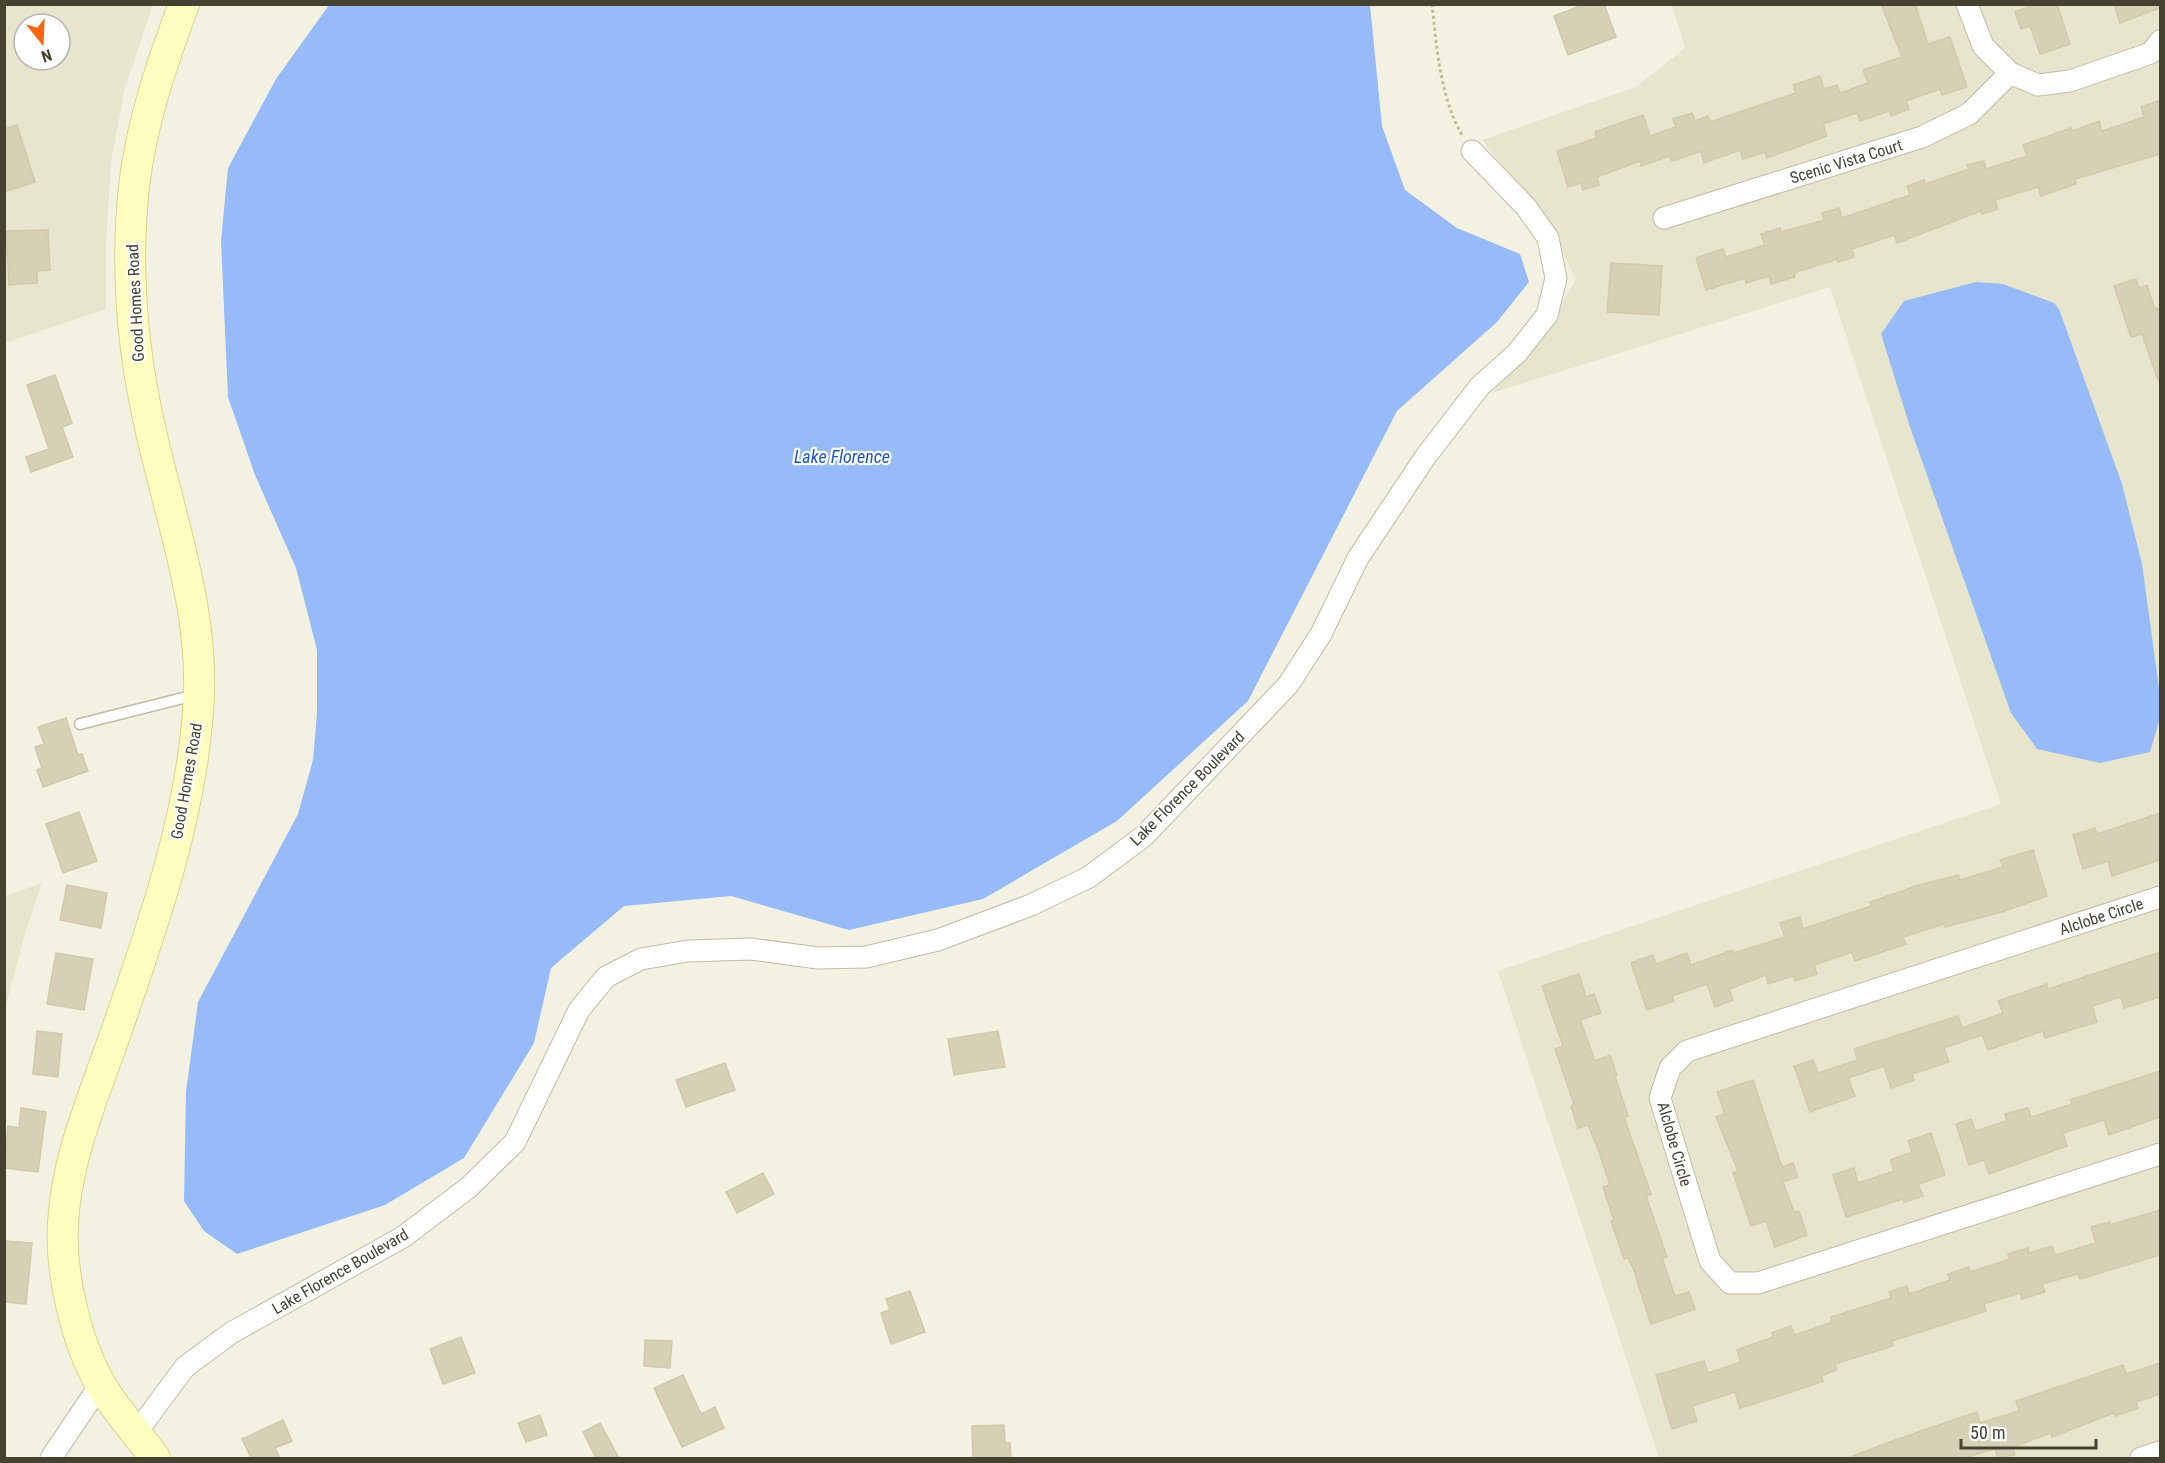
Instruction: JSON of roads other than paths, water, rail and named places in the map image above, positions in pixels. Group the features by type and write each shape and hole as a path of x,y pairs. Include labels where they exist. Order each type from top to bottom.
{"street":[{"name":"Good Homes Road","path":"155,1458 100,1385 80,1335 66,1278 63,1225 72,1158 147,944 170,860 194,753 199,694 195,616 185,563 152,436 139,374 133,324 130,250 134,187 143,135 159,74 184,4"},
{"path":"1967,4 1983,46 2010,73 2038,85 2070,81 2151,53 2160,41"},
{"name":"Scenic Vista Court","path":"1664,218 1922,137 1969,114 2010,73"},
{"name":"Lake Florence Boulevard","path":"136,1432 185,1367 231,1333 404,1237 468,1188 515,1142 579,1010 606,977 641,959 688,951 752,949 818,958 866,957 938,940 1032,905 1089,877 1144,836 1288,685 1321,634 1358,558 1426,456 1480,386 1516,353 1547,315 1556,278 1548,238 1526,207 1472,151"},
{"name":"Alclobe Circle","path":"2160,897 1687,1051 1670,1068 1660,1098 1710,1261 1730,1283 1758,1283 2160,1154"},
{"path":"51,1458 100,1385"},
{"path":"2141,1458 2160,1452"}],"lane":[{"path":"80,724 199,694"}],"water":[{"name":"Lake Florence","path":"329,5 1370,5 1382,126 1405,190 1457,228 1520,254 1529,282 1497,322 1397,411 1248,701 1117,821 983,899 849,930 731,896 624,906 551,968 534,1043 464,1158 385,1205 237,1254 204,1231 184,1201 186,1092 198,1002 298,814 313,760 317,713 317,650 296,568 255,475 228,397 221,241 228,168 276,79"},
{"path":"1976,282 2003,284 2054,303 2059,309 2122,484 2142,564 2160,695 2160,718 2150,752 2100,763 2037,749 2011,713 1910,427 1881,334 1904,301"}]}
